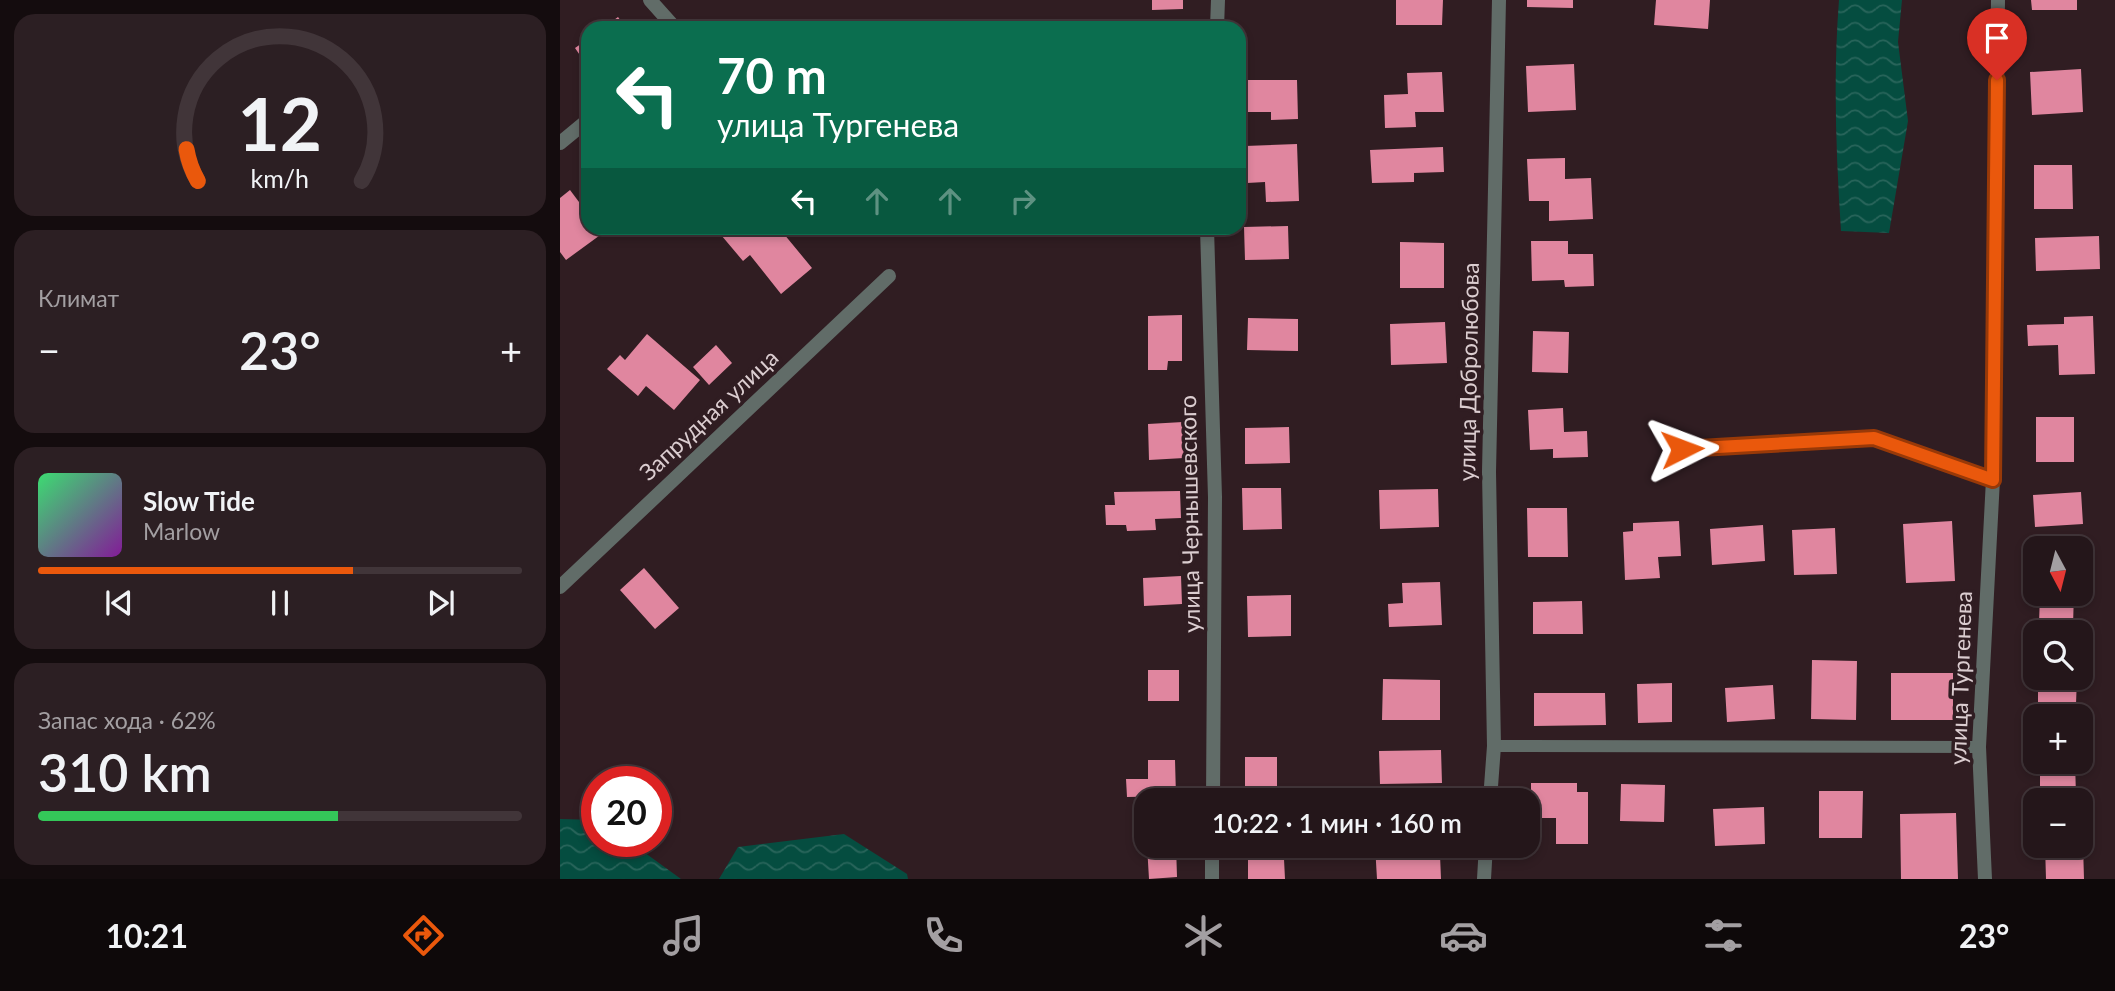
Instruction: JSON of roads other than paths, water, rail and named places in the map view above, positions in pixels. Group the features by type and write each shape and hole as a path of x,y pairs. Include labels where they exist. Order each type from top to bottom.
{"street":[{"path":"650,0 669,21"},
{"path":"1217,21 1218,0"},
{"name":"улица Добролюбова","path":"1491,788 1494,746 1489,472 1499,0"},
{"name":"улица Тургенева","path":"1984,879 1979,747 1993,480 1998,0"},
{"path":"560,143 581,126"},
{"name":"улица Чернышевского","path":"1208,235 1215,497 1213,788"},
{"name":"Запрудная улица","path":"560,587 889,276"},
{"path":"1212,858 1212,879"},
{"path":"1484,879 1485,858"}],"lane":[{"path":"1682,449 1874,438 1993,480"},
{"path":"1494,746 1979,747"}],"water":[{"path":"1839,0 1902,0 1898,42 1908,121 1889,233 1841,231 1836,116"},
{"path":"560,819 581,820 581,857 651,857 681,879 560,879"},
{"path":"844,834 907,874 908,879 719,879 738,847"}]}
